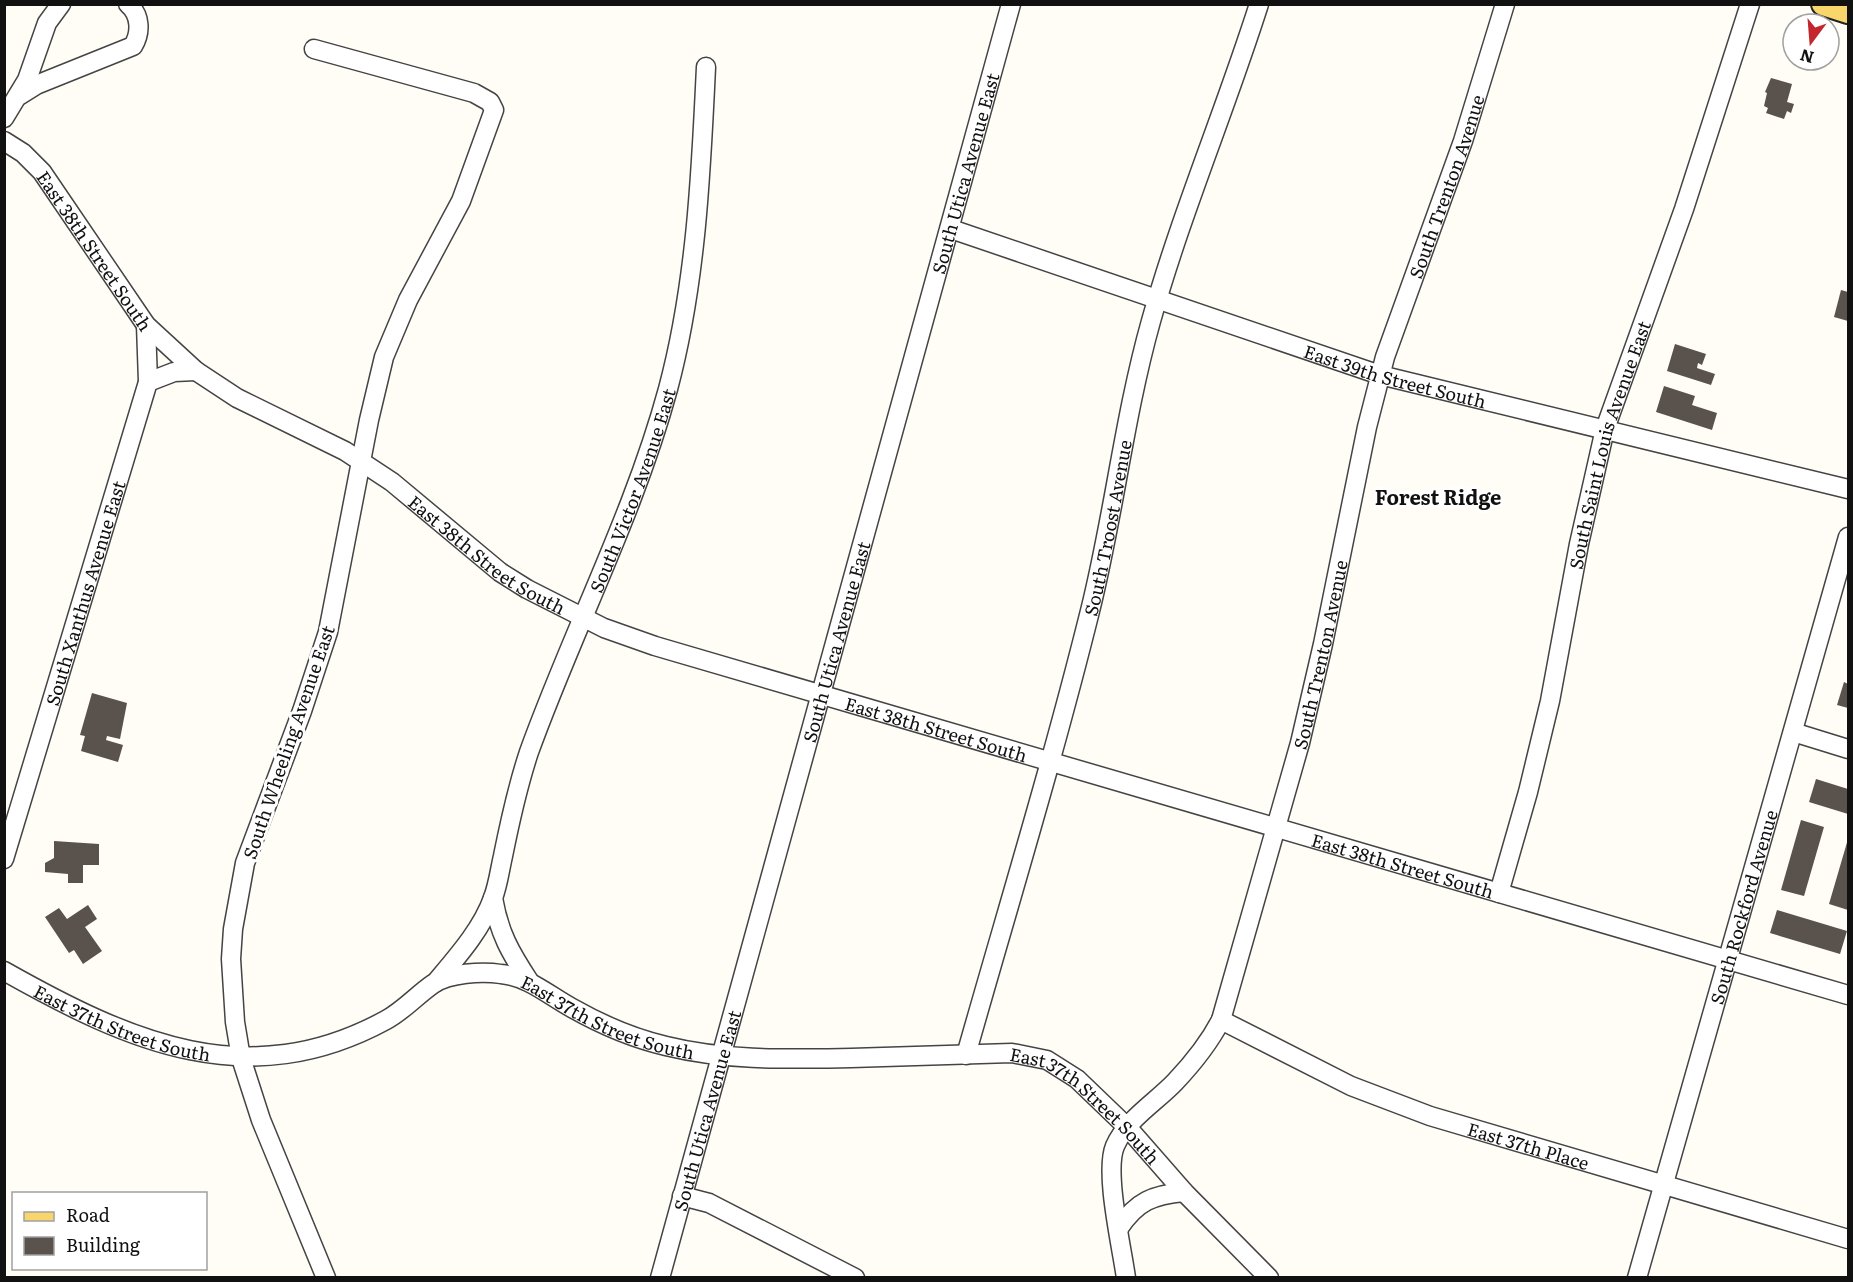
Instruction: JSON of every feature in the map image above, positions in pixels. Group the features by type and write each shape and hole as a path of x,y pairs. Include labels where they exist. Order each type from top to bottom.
{"main road":[{"path":"1823,4 1848,12"}],"street":[{"path":"4,118 20,95 47,23 61,4"},
{"path":"20,95 36,85 133,46 139,37 138,20 134,9 128,4"},
{"name":"South Utica Avenue East","path":"660,1278 820,694 951,229 1011,4"},
{"name":"South Troost Avenue","path":"966,1055 1050,763 1090,609 1124,436 1157,300 1259,4"},
{"name":"South Trenton Avenue","path":"1126,1278 1112,1174 1115,1146 1128,1128 1174,1083 1208,1045 1221,1020 1275,830 1323,644 1344,535 1380,375 1463,141 1505,4"},
{"name":"South Saint Louis Avenue East","path":"1499,893 1528,792 1550,701 1579,544 1605,429 1687,198 1750,4"},
{"name":"South Wheeling Avenue East","path":"314,49 474,93 490,102 494,110 461,201 394,329 376,387 328,632 302,711 245,863 238,895 231,959 237,1039 241,1058 261,1120 308,1227 326,1278"},
{"name":"South Victor Avenue East","path":"436,982 460,953 493,898 528,755 645,463 668,389 683,325 694,252 701,175 706,67"},
{"name":"East 38th Street South","path":"6,142 42,172 146,325 196,371 237,398 361,461 392,482 500,572 582,618 655,646 1275,830 1848,995"},
{"name":"East 39th Street South","path":"951,229 1380,375 1848,489"},
{"name":"South Xanthus Avenue East","path":"4,859 148,382 146,325"},
{"path":"148,382 174,372 196,371"},
{"name":"South Rockford Avenue","path":"1637,1278 1848,537"},
{"path":"1793,732 1848,748"},
{"name":"South Victor Avenue East","path":"493,898 498,926 507,948 529,981"},
{"name":"East 37th Street South","path":"4,971 124,1032 186,1050 241,1058 314,1050 343,1041 389,1019 436,982 459,976 500,973 529,981 571,1008 622,1034 722,1056 769,1060 1012,1053 1047,1060 1077,1079 1128,1128 1184,1192 1269,1278"},
{"name":"East 37th Place","path":"1221,1020 1387,1101 1472,1130 1848,1239"},
{"path":"1119,1228 1129,1212 1146,1200 1163,1194 1184,1192"},
{"path":"682,1196 709,1203 855,1278"}],"building":[{"path":"1771,78 1792,84 1787,102 1794,104 1791,113 1787,111 1784,119 1766,113 1768,108 1764,106 1767,93 1765,92"},
{"path":"1841,290 1848,292 1848,321 1834,317"},
{"path":"1675,344 1706,354 1702,365 1698,363 1697,368 1715,374 1711,385 1667,371"},
{"path":"1664,386 1695,396 1692,405 1717,413 1712,430 1656,412"},
{"path":"1844,682 1848,684 1848,708 1837,705"},
{"path":"92,693 127,703 120,739 107,736 106,740 123,745 118,762 81,751 85,736 80,735"},
{"path":"1816,779 1848,789 1848,814 1809,802"},
{"path":"1801,820 1824,827 1804,896 1781,890"},
{"path":"1848,839 1848,910 1829,904"},
{"path":"54,841 99,844 99,865 83,865 83,883 68,883 68,874 45,872 45,863 54,858"},
{"path":"88,905 97,919 85,927 102,951 83,964 74,950 69,953 45,917 59,908 67,919"},
{"path":"1777,910 1847,931 1840,954 1770,933"}],"district":[{"name":"Forest Ridge","path":"1438,496"}]}
